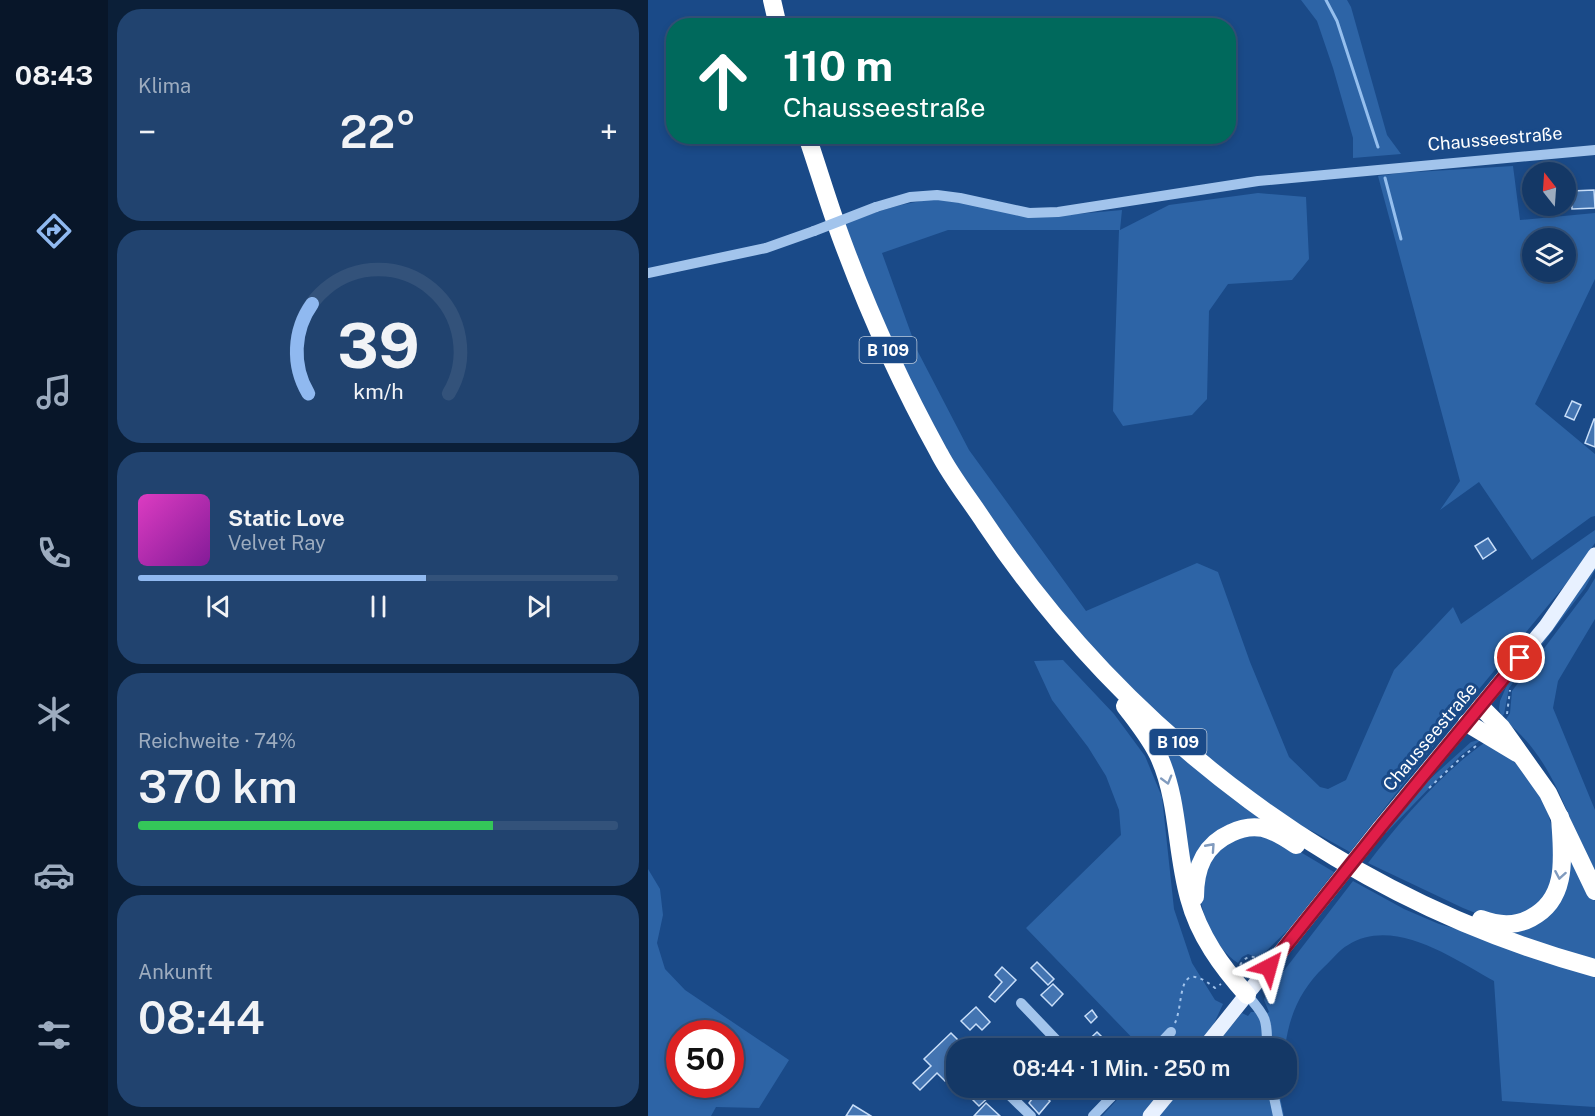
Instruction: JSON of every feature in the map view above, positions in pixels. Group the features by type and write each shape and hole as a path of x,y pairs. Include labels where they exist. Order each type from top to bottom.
{"highway":[{"path":"772,0 776,18"},
{"name":"B 109","path":"810,144 845,248 872,317 940,456 1015,566 1078,645 1122,691 1204,765 1263,810 1342,862 1415,900 1484,930 1566,960 1595,968"},
{"path":"1078,645 1143,730 1160,757 1174,809 1189,899 1209,947 1231,977 1248,995"},
{"path":"1481,707 1501,727 1548,793 1595,891"},
{"path":"1467,723 1521,756"},
{"path":"1415,900 1445,904 1498,924 1512,925 1540,913 1553,898 1561,876 1560,817"},
{"path":"1198,922 1195,880 1201,860 1220,838 1239,829 1255,827 1266,829 1310,853 1342,862"}],"main road":[{"name":"Chausseestraße","path":"1212,1038 1380,828 1546,626 1595,555"},
{"path":"1150,1116 1165,1098"}],"street":[{"name":"Chausseestraße","path":"648,273 766,248 876,207 910,197 937,195 1029,213 1058,212 1258,181 1595,150"},
{"path":"1248,995 1265,1016 1267,1038"},
{"path":"1021,1003 1054,1038"},
{"path":"1165,1038 1171,1032"},
{"path":"1012,1098 1031,1116"},
{"path":"1093,1116 1110,1098"},
{"path":"1274,1098 1278,1116"}],"path":[{"path":"1171,1032 1179,1016 1181,987 1191,977 1199,977 1215,988 1231,977 1242,961 1250,956 1254,956 1269,967"}],"shaded area":[{"path":"1301,0 1347,0 1351,7 1387,135 1401,154 1353,158 1353,138 1333,68 1317,21"},
{"path":"1513,166 1520,220 1595,213 1595,279 1535,404 1595,454 1595,516 1532,560 1479,482 1440,510 1460,481 1378,176"},
{"path":"1258,193 1306,197 1309,259 1292,280 1228,284 1209,311 1207,399 1192,415 1123,426 1113,411 1119,230 948,230 882,253 917,350 969,450 1086,611 1197,563 1218,572 1250,662 1289,757 1320,787 1328,789 1346,780 1394,670 1453,607 1461,624 1595,530 1595,543 1565,585 1460,712 1350,852 1292,823 1191,747 1072,629 955,467 904,370 843,224 900,205 936,199 1054,216 1122,210 1120,230 1169,205"},
{"path":"1595,563 1595,570 1585,588 1509,688 1502,717 1499,709 1500,701 1508,683 1578,593"},
{"path":"1595,578 1595,619 1558,681 1553,708 1595,810 1595,883 1570,817 1549,774 1537,754 1505,721 1510,713 1512,691"},
{"path":"1063,660 1114,714 1145,756 1162,797 1174,909 1192,963 1215,1000 1223,1004 1212,1028 1204,1038 1132,1038 1026,928 1121,835 1119,810 1106,776 1088,747 1052,700 1034,661"},
{"path":"1165,739 1261,816 1258,823 1194,866 1187,864 1158,746"},
{"path":"1482,739 1460,756 1386,833 1384,831 1420,788 1471,742"},
{"path":"1487,741 1516,763 1532,783 1545,804 1556,840 1553,887 1525,917 1488,918 1368,863 1394,830 1438,782"},
{"path":"1254,831 1297,850 1334,872 1290,928 1259,958 1248,954 1238,963 1221,948 1209,927 1202,905 1199,878 1211,851"},
{"path":"1572,857 1595,901 1595,963 1513,933 1524,926"},
{"path":"648,869 660,889 663,915 657,943 665,969 685,990 730,1020 666,1020 666,1098 744,1098 744,1030 789,1060 759,1108 716,1107 711,1116 648,1116"},
{"path":"1353,881 1404,909 1439,924 1482,936 1595,975 1595,1107 1502,1101 1494,981 1423,944 1385,935 1366,937 1348,945 1316,976 1302,994 1289,1025 1287,1038 1221,1038 1242,1013 1248,1016 1251,1012 1255,1012 1261,1017 1269,1012 1264,1000 1266,994"},
{"path":"1119,1098 1156,1098 1142,1116 1102,1116"},
{"path":"1173,1098 1280,1098 1284,1116 1158,1116"}],"building":[{"path":"1594,190 1595,208 1576,209 1576,191"},
{"path":"1572,401 1581,405 1574,420 1565,416"},
{"path":"1595,419 1595,447 1585,443"},
{"path":"1488,538 1496,550 1483,559 1475,546"},
{"path":"1037,962 1054,979 1048,985 1031,968"},
{"path":"1002,967 1016,980 995,1002 989,997 1002,982 995,975"},
{"path":"1053,984 1063,994 1052,1006 1041,995"},
{"path":"976,1007 990,1022 982,1030 976,1024 970,1030 961,1021"},
{"path":"1092,1010 1097,1017 1091,1023 1085,1016"},
{"path":"1097,1032 1103,1038 1091,1038"},
{"path":"951,1033 956,1038 946,1038 946,1080 937,1073 920,1090 913,1083 931,1066 924,1059"},
{"path":"971,1098 988,1098 979,1106"},
{"path":"1047,1098 1050,1101 1039,1114 1029,1103 1032,1099"},
{"path":"986,1103 1000,1116 974,1116"},
{"path":"853,1105 871,1116 846,1116"}],"waterway":[{"path":"1326,0 1337,21 1378,147"},
{"path":"1385,178 1401,239"}],"route":[{"path":"1269,967 1520,658"}]}
